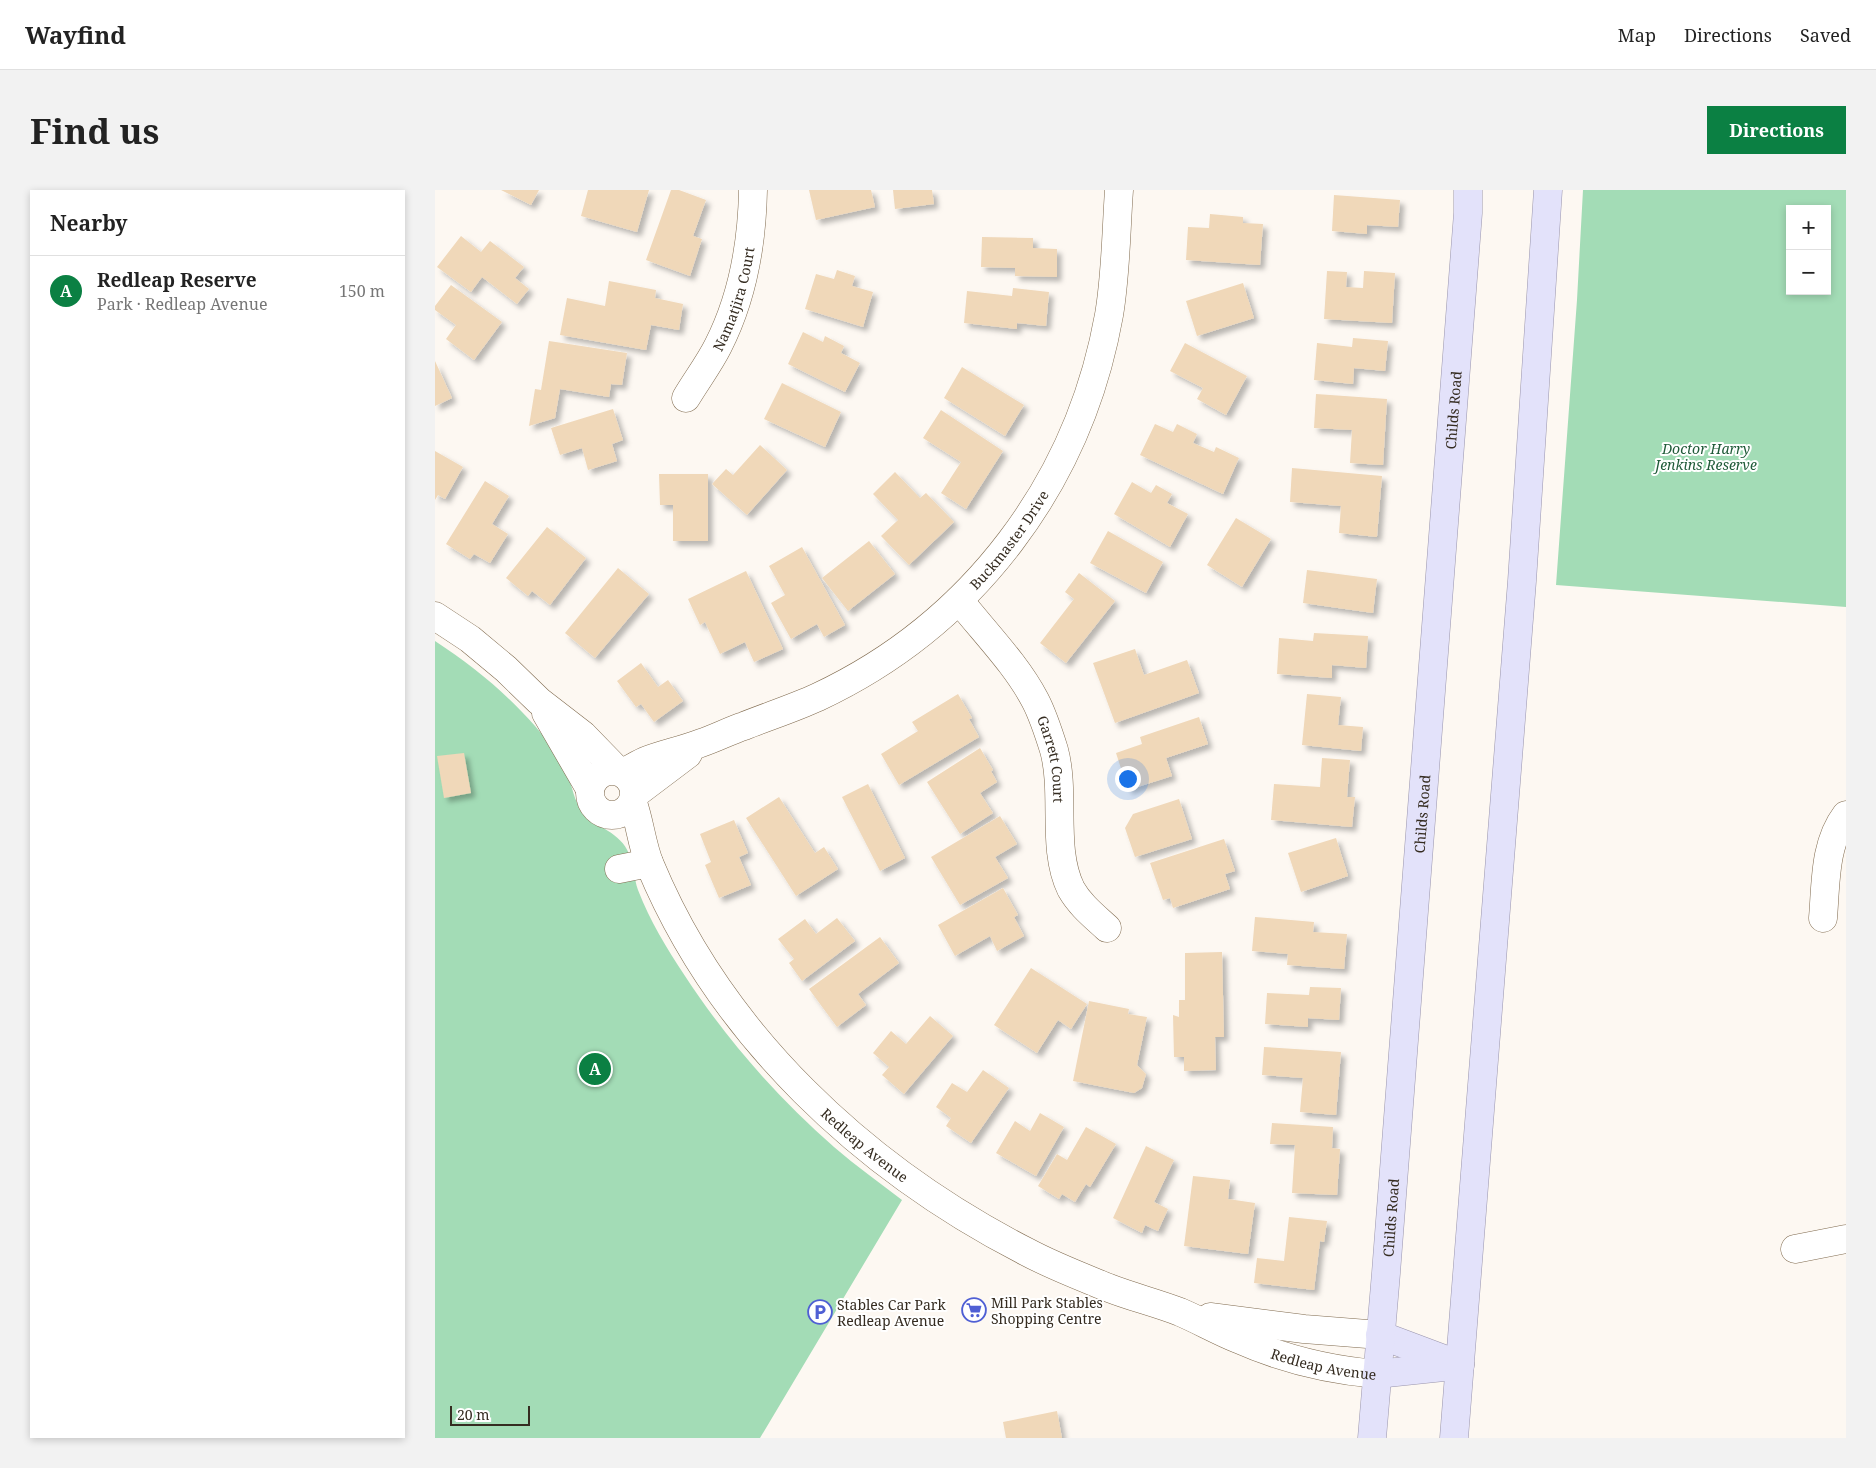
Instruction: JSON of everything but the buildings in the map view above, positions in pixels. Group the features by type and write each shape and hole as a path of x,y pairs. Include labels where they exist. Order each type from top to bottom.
{"main road":[{"name":"Childs Road","path":"1372,1438 1467,223 1468,190"},
{"path":"1453,1438 1522,581 1548,190"},
{"name":"Redleap Avenue","path":"1380,1336 1460,1366"},
{"name":"Redleap Avenue","path":"1377,1374 1460,1366"}],"street":[{"name":"Namatjira Court","path":"686,398 718,347 741,288 748,256 753,190"},
{"name":"Buckmaster Drive","path":"627,785 644,761 703,743 795,707 855,678 905,646 959,600 995,562 1038,504 1059,466 1093,382 1109,315 1119,190"},
{"name":"Garrett Court","path":"959,600 1021,677 1036,701 1054,751 1059,776 1061,845 1065,871 1071,889 1084,907 1107,928"},
{"name":"Redleap Avenue","path":"435,616 470,639 506,669 539,701 583,735 627,785 649,863 675,917 731,1007 768,1053 793,1080 851,1135 898,1173 949,1207 1029,1253 1110,1288 1179,1312 1240,1340 1281,1356 1318,1367 1377,1374"},
{"name":"Redleap Avenue","path":"539,701 590,789"},
{"path":"604,772 627,785 623,814 609,816 602,814 592,804 590,789 597,776 604,772"},
{"path":"1823,918 1828,857 1839,823 1846,815"},
{"name":"Redleap Avenue","path":"609,816 649,863"},
{"path":"619,869 649,863"},
{"path":"1795,1249 1846,1239"},
{"name":"Redleap Avenue","path":"1179,1312 1238,1321 1380,1336"}],"green space":[{"name":"Doctor Harry Jenkins Reserve","path":"1583,190 1846,190 1846,607 1556,585 1577,300"},
{"path":"435,641 500,691 524,714 550,744 565,769 577,803 582,811 620,840 625,847 631,858 638,890 648,913 678,966 718,1023 754,1067 834,1147 902,1200 760,1438 435,1438"}],"place":[{"name":"Redleap Reserve","path":"595,1069"},
{"name":"Mill Park Stables Shopping Centre","path":"974,1310"},
{"name":"Stables Car Park Redleap Avenue","path":"820,1312"}]}
